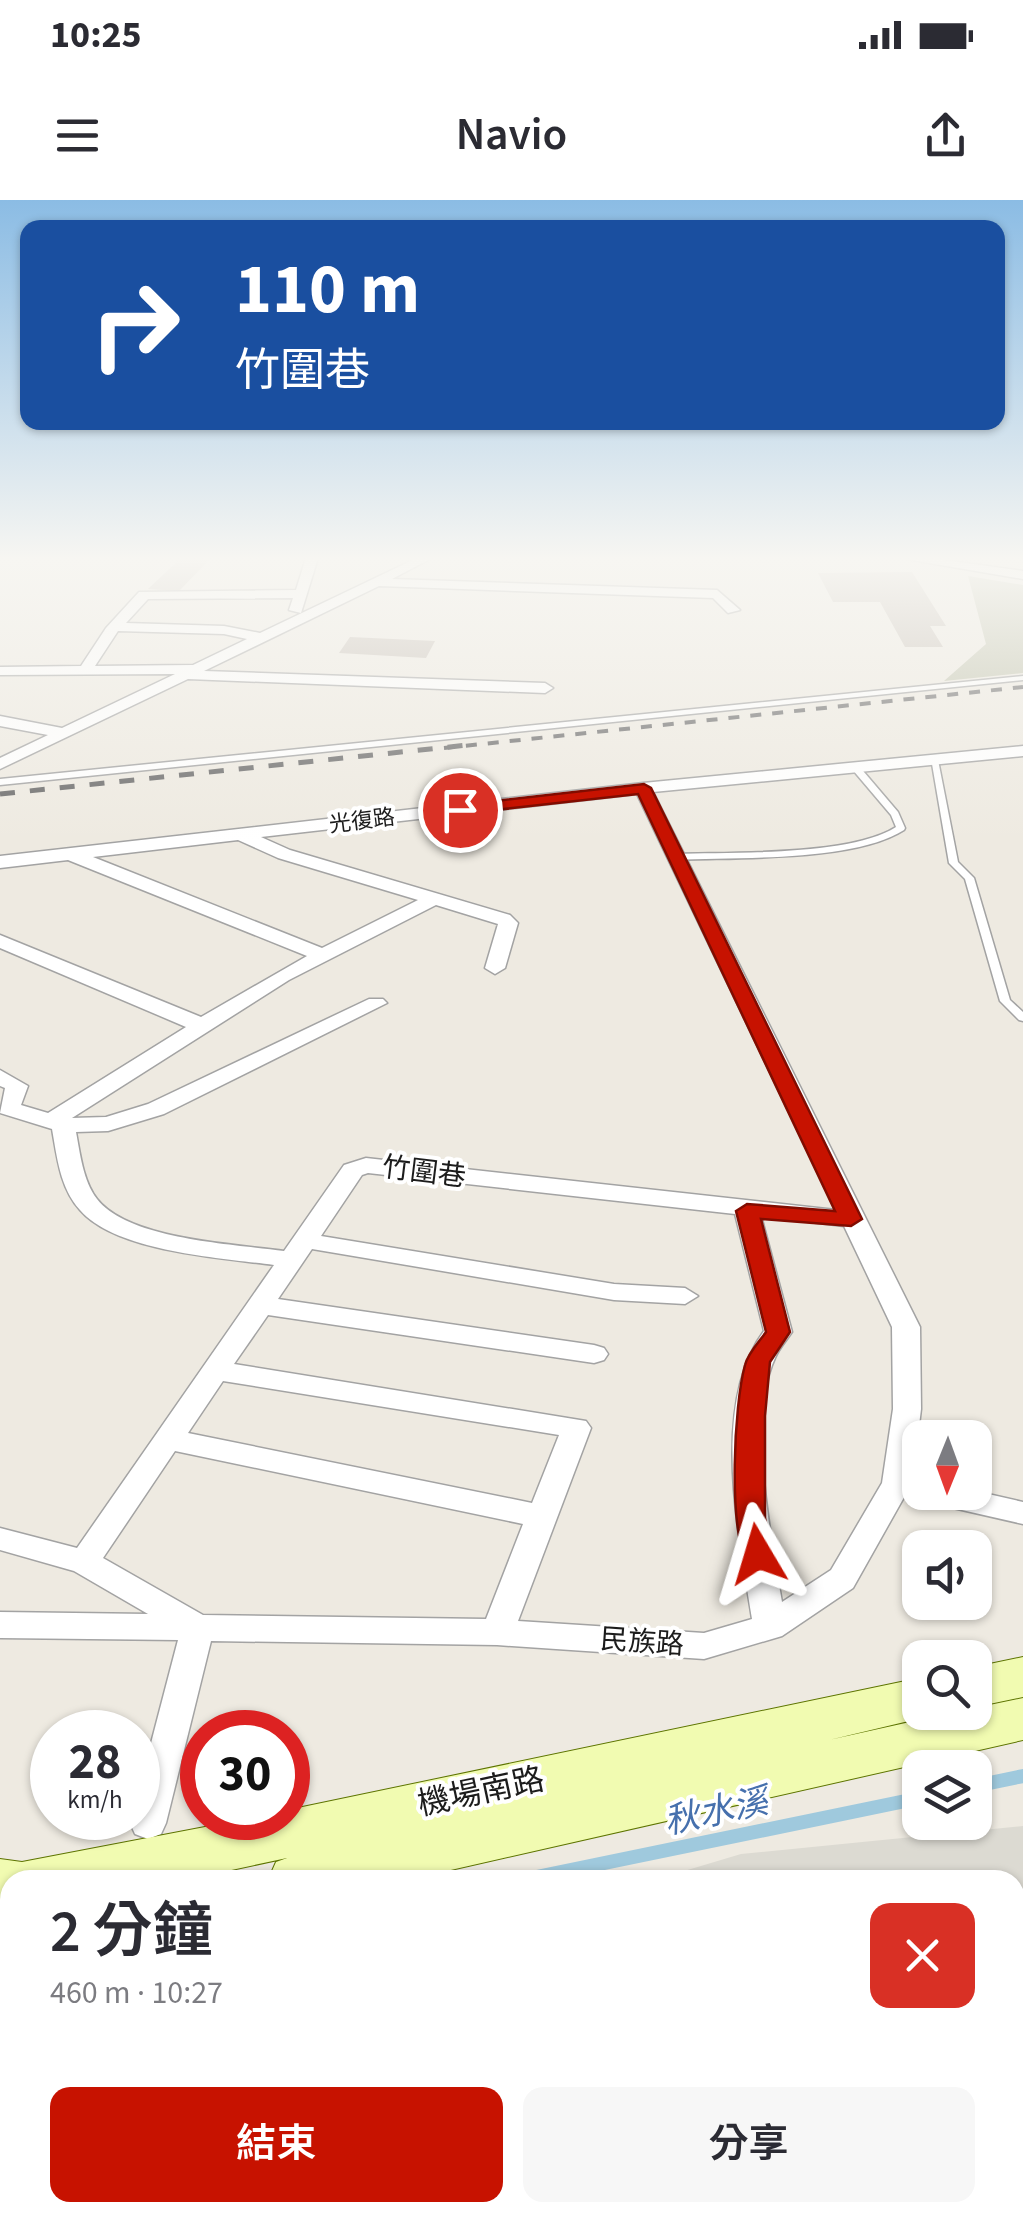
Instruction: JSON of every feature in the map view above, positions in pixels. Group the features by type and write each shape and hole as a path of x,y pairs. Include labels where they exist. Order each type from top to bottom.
{"street":[{"path":"85,670 99,652"},
{"path":"0,764 233,652"},
{"path":"0,671 542,680 215,661"},
{"path":"0,721 64,734"},
{"name":"光復路","path":"0,862 644,788 1023,751"},
{"name":"民族路","path":"644,788 906,1327 907,1420"},
{"path":"240,835 284,854 508,923 496,968"},
{"path":"70,854 323,956"},
{"path":"57,1123 203,1026 323,956 434,899"},
{"path":"0,941 203,1026"},
{"path":"0,1077 17,1086 4,1110 57,1123 108,1124 156,1109 376,1003"},
{"path":"57,1123 77,1183 91,1208 130,1229 614,1292 685,1296"},
{"name":"竹圍巷","path":"84,1562 352,1170 366,1165 747,1211 851,1219"},
{"path":"747,1211 778,1332 758,1362 752,1416 751,1518 770,1628"},
{"path":"260,1304 594,1354"},
{"path":"218,1371 576,1428 497,1632"},
{"path":"170,1440 544,1517"},
{"name":"民族路","path":"0,1539 84,1562 198,1628 497,1632 704,1646 770,1628 842,1579 902,1497"},
{"path":"992,1507 1023,1514"},
{"path":"0,1625 198,1628 160,1776"},
{"path":"992,1683 1023,1677"},
{"name":"機場南路","path":"100,1870 194,1854 902,1703"},
{"name":"機場南路","path":"341,1870 1023,1719"}],"lane":[{"path":"0,782 1023,678"},
{"path":"934,760 954,863 969,878 1005,1001 1023,1018"},
{"path":"676,857 854,848 896,835 900,828 895,814 856,768"}],"shaded area":[{"path":"977,652 1023,652 1023,673 944,681"},
{"path":"1023,1826 1023,1870 687,1870 741,1854 902,1838 992,1840 992,1829"}],"building":[{"path":"339,652 429,652 426,658"}],"waterway":[{"name":"秋水溪","path":"992,1782 1023,1776"},
{"name":"秋水溪","path":"571,1870 902,1802"}],"railway":[{"path":"444,748 1023,687"},
{"path":"0,794 468,745"}],"route":[{"path":"460,810 644,788 851,1219 747,1211 778,1332 758,1362 752,1416 751,1518 758,1554"}]}
